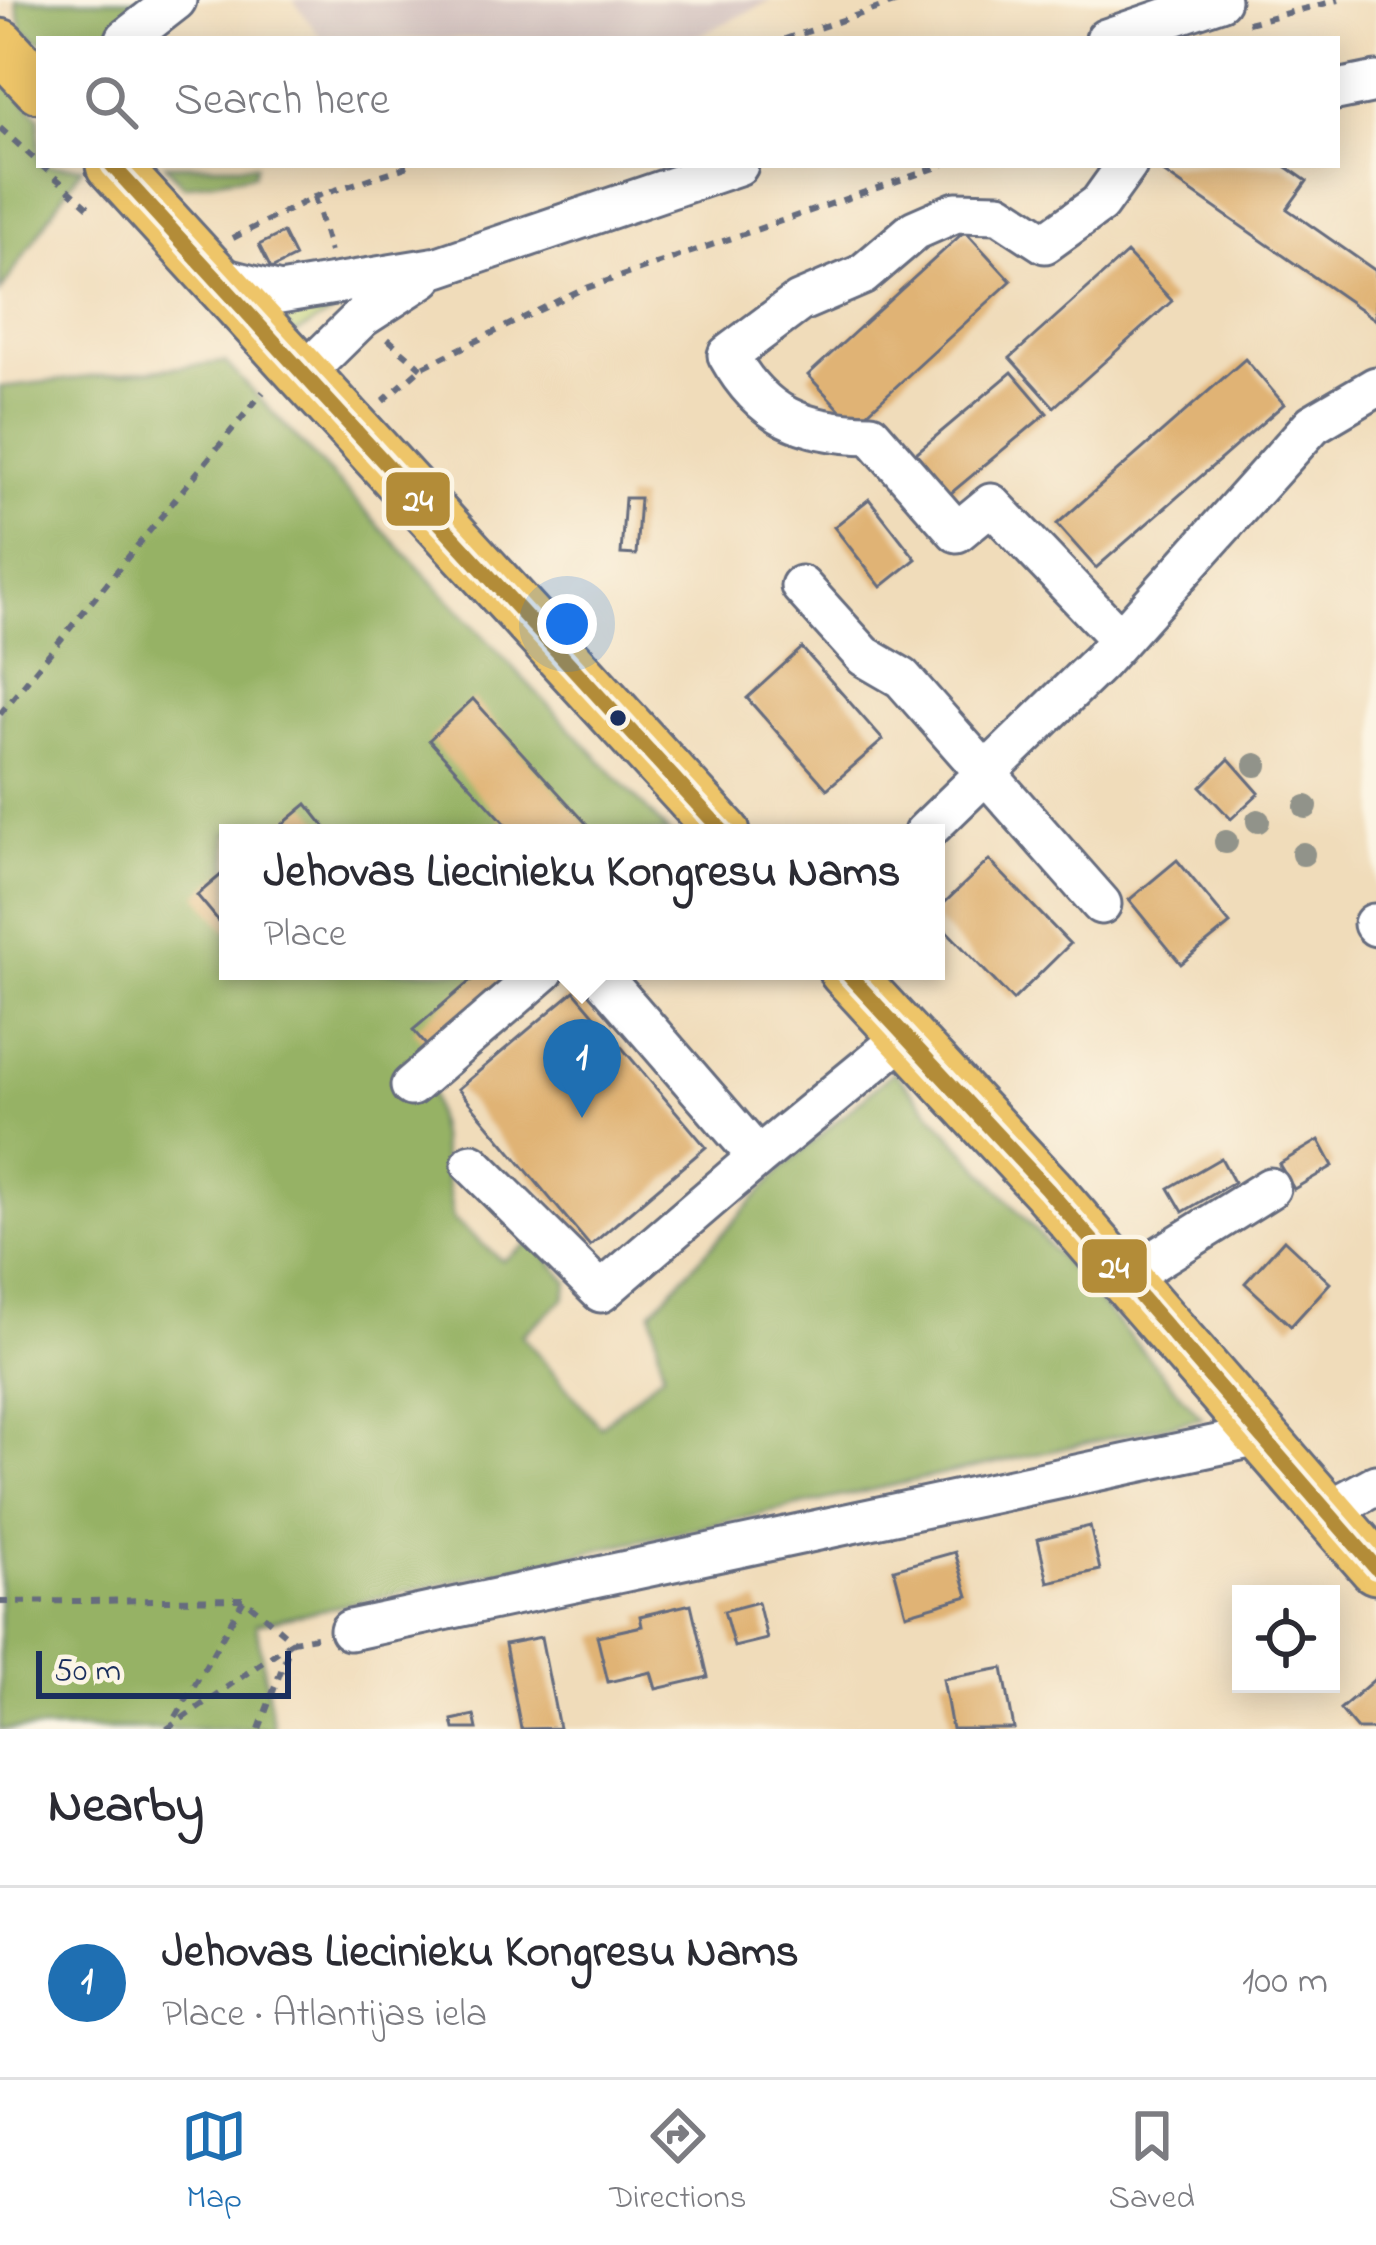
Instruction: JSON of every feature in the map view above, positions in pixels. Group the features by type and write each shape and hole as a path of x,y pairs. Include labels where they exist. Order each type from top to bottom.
{"main road":[{"path":"0,45 36,84"},
{"path":"115,168 300,365 709,824"},
{"path":"853,980 1126,1278 1376,1568"}],"street":[{"path":"130,36 176,0"},
{"path":"1120,36 1224,14"},
{"path":"1340,89 1376,82"},
{"path":"205,266 280,293 438,268 729,168"},
{"path":"1120,639 991,505 957,532 871,434 828,433 778,413 749,392 728,355 799,302 862,274 915,230 956,212 999,213 1045,244 1100,204 1124,168"},
{"path":"300,365 362,317 438,268"},
{"path":"933,824 1120,639 1313,424 1376,387"},
{"path":"801,586 864,656 902,679 1101,904"},
{"path":"411,1086 534,980"},
{"path":"605,980 758,1157"},
{"path":"472,1164 601,1292 904,1037"},
{"path":"1126,1278 1270,1188"},
{"path":"350,1630 1264,1435"},
{"path":"1330,1510 1376,1485"}],"path":[{"path":"794,36 904,0"},
{"path":"1224,14 1339,0"},
{"path":"0,128 36,160"},
{"path":"205,266 314,197 403,168"},
{"path":"352,427 421,368 578,291 935,168"},
{"path":"314,197 335,270"},
{"path":"387,339 421,368"},
{"path":"0,714 300,365"},
{"path":"0,1602 244,1599 293,1641"},
{"path":"167,1729 244,1599"},
{"path":"174,1720 293,1641 350,1630"},
{"path":"259,1729 293,1641"}],"shaded area":[{"path":"293,0 772,0 698,36 320,36"}],"green space":[{"path":"16,0 146,0 107,36 36,39 22,29"},
{"path":"0,72 36,114 36,168 81,168 0,292"},
{"path":"168,168 255,168 254,174 184,186"},
{"path":"339,298 343,306 294,335 268,306"},
{"path":"225,362 661,824 219,824 219,980 523,980 429,1076 453,1219 502,1261 533,1241 568,1282 564,1299 522,1335 600,1427 663,1373 652,1311 782,1169 894,1071 1202,1418 256,1624 274,1729 0,1729 0,387"}],"building":[{"path":"1157,168 1288,168 1307,181 1287,209 1376,271 1376,320"},
{"path":"965,231 1011,281 854,425 808,375"},
{"path":"283,233 295,257 271,269 259,245"},
{"path":"1127,253 1172,301 1054,407 1010,358"},
{"path":"1245,359 1284,404 1096,568 1057,524"},
{"path":"1012,372 1047,413 950,494 916,453"},
{"path":"625,498 640,498 636,555 621,554"},
{"path":"869,499 916,559 881,587 834,527"},
{"path":"802,648 883,740 827,789 747,698"},
{"path":"473,699 587,824 506,824 429,740"},
{"path":"1229,759 1259,793 1231,819 1201,787"},
{"path":"307,804 323,824 283,824"},
{"path":"989,860 1070,944 1013,1000 945,929 945,902"},
{"path":"1177,860 1230,924 1181,964 1129,900"},
{"path":"219,877 219,921 197,895"},
{"path":"471,980 514,980 432,1052 413,1030"},
{"path":"574,991 706,1147 590,1246 458,1089"},
{"path":"1319,1140 1333,1166 1294,1189 1279,1164"},
{"path":"1221,1158 1234,1182 1183,1212 1169,1188"},
{"path":"1284,1240 1330,1283 1291,1326 1245,1283"},
{"path":"1090,1526 1100,1570 1048,1582 1038,1539"},
{"path":"955,1552 968,1596 906,1614 894,1569"},
{"path":"758,1602 767,1639 734,1647 724,1611"},
{"path":"691,1604 708,1677 656,1689 651,1672 608,1682 597,1636 642,1626 640,1616"},
{"path":"541,1637 559,1728 521,1729 505,1644"},
{"path":"1003,1668 1014,1729 952,1729 943,1679"},
{"path":"1376,1678 1376,1729 1357,1729 1340,1709"},
{"path":"474,1715 477,1729 454,1729 452,1720"}],"transit line":[{"name":"24","path":"115,168 716,824"},
{"name":"24","path":"853,980 1047,1189 1376,1568"}],"place":[{"name":"Jehovas Liecinieku Kongresu Nams","path":"582,1118"}]}
